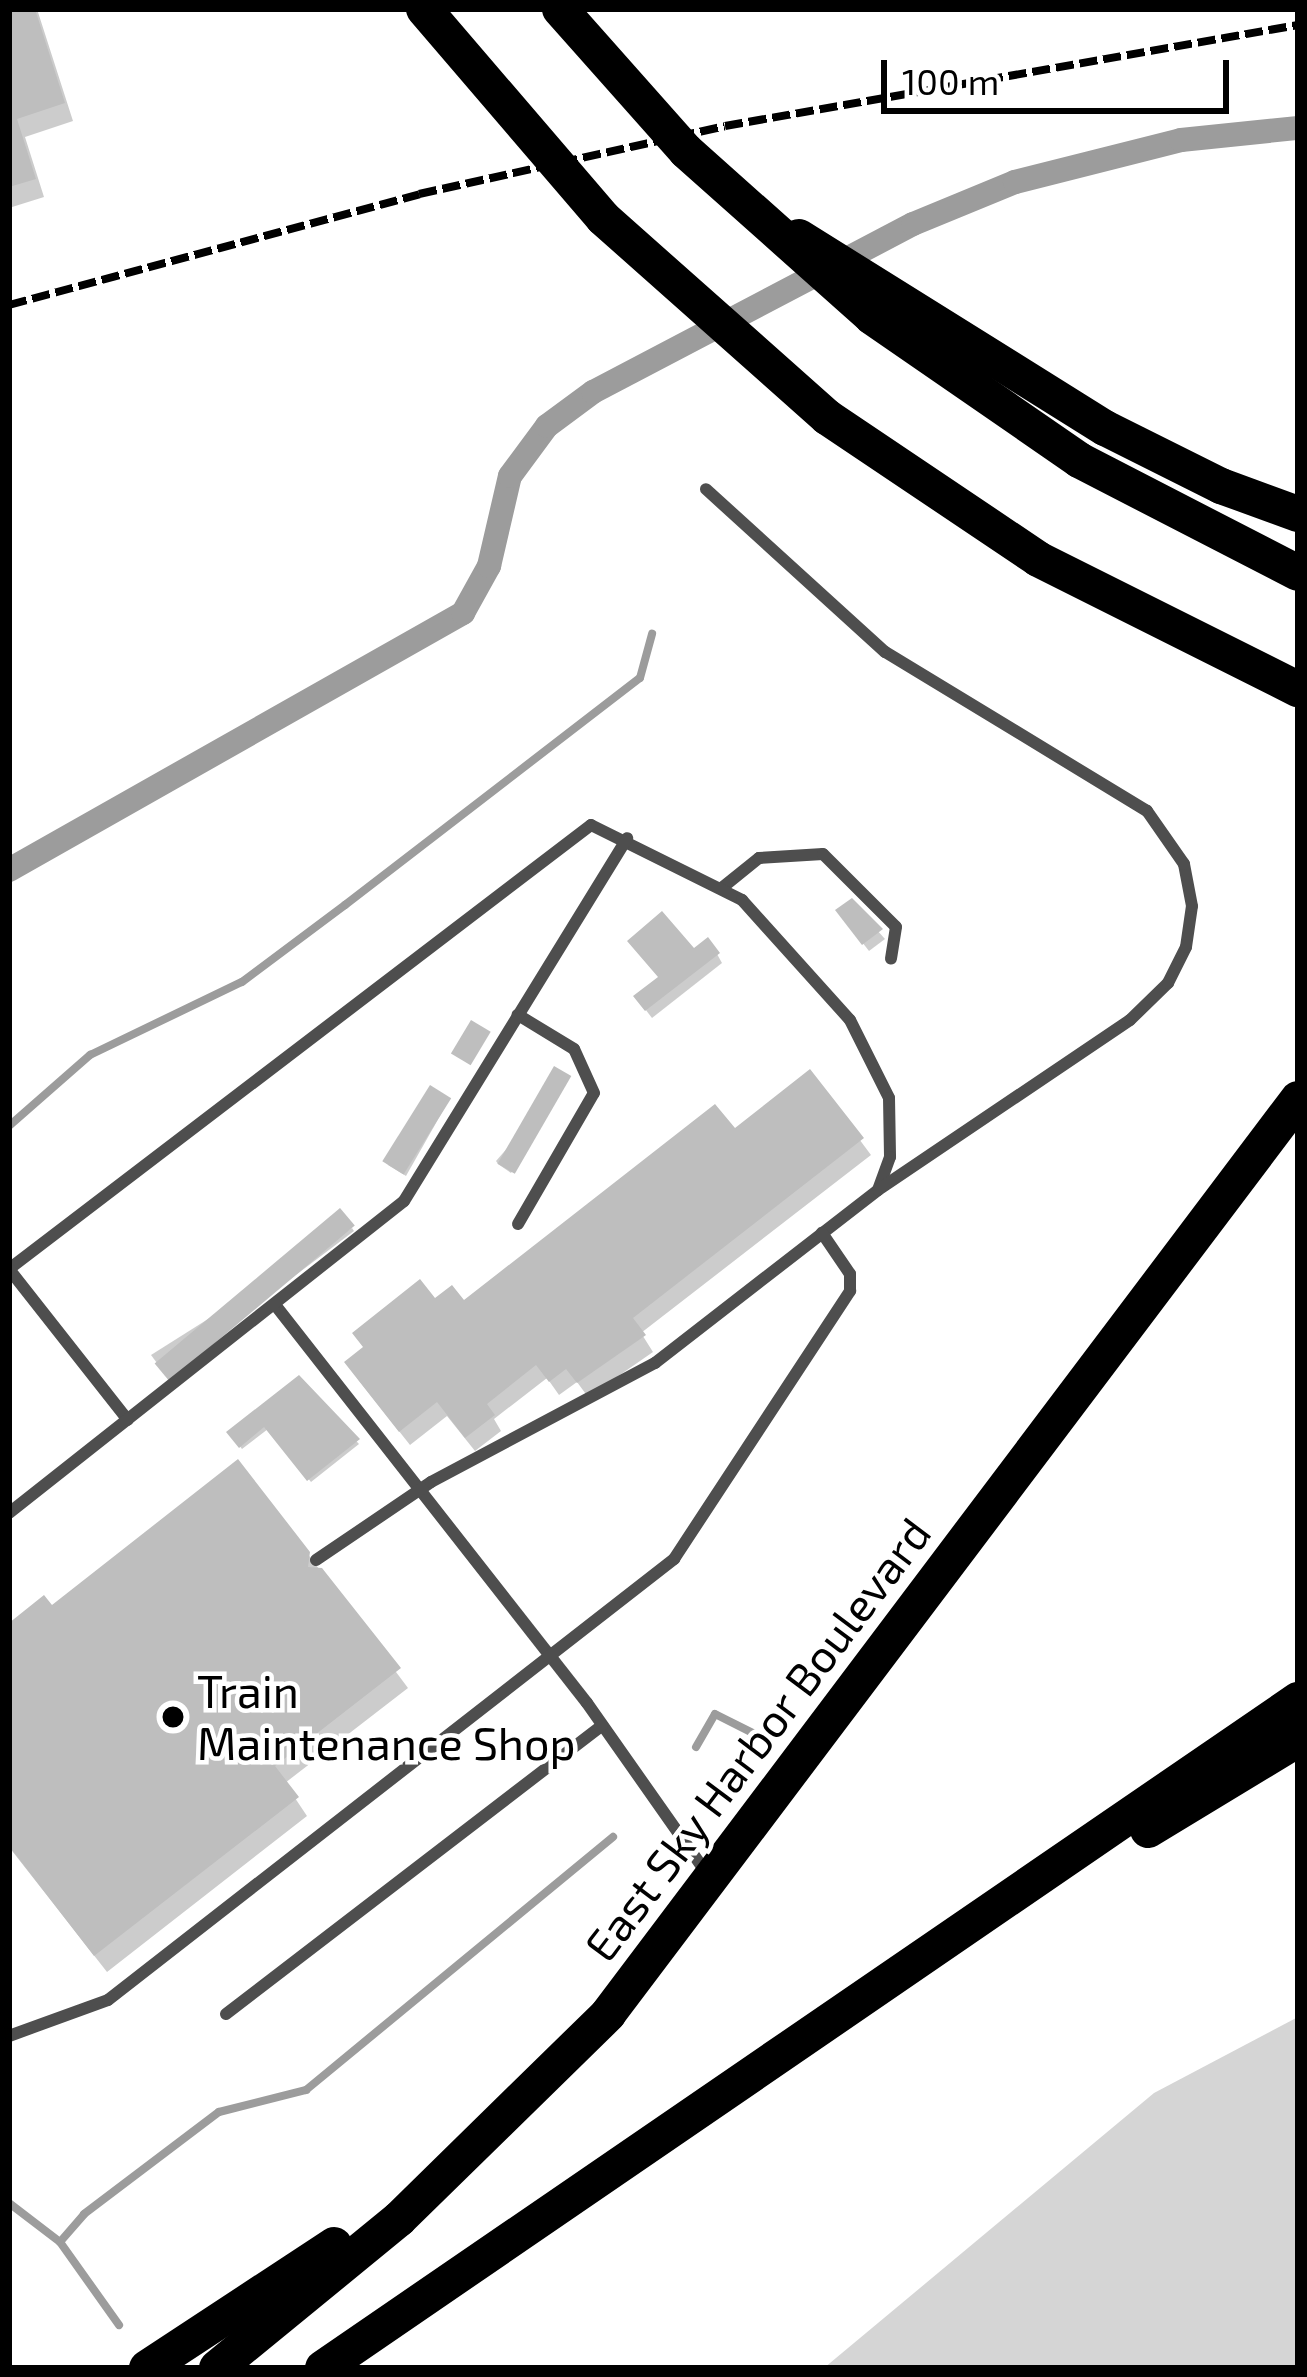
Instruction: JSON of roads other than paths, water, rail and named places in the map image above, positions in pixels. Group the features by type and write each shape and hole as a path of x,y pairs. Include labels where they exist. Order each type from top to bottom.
{"highway":[{"path":"424,9 488,89 649,263 862,443 1038,560 1298,688"},
{"path":"560,9 746,209 922,356 1115,481 1298,573"},
{"path":"746,209 850,264 956,338 1165,460 1298,514"},
{"name":"East Sky Harbor Boulevard","path":"217,2368 383,2233 608,2014 1298,1099"},
{"path":"323,2368 1298,1700"},
{"path":"510,2241 700,2128 1024,1910 1298,1739"},
{"path":"147,2368 281,2284 394,2196 705,1891"}],"lane":[{"path":"316,1560 421,1490 655,1364 878,1190 1154,1000 1186,947 1190,884 1174,844 1147,811 885,652 706,488"},
{"path":"128,1420 9,1269 573,831 598,825 627,838 723,887 774,932 876,1058 891,1118 878,1190"},
{"path":"9,1513 404,1201 627,838"},
{"path":"723,887 760,858 823,854 896,927 891,959"},
{"path":"518,1015 574,1049 594,1094 518,1224"},
{"path":"10,2033 108,2000 674,1559 852,1286 822,1233"},
{"path":"276,1306 602,1726 705,1891"},
{"path":"226,2014 602,1726"}],"waterway":[{"path":"9,870 463,613 489,566 510,476 547,426 593,392 913,224 1015,182 1181,140 1298,128"},
{"path":"9,1126 90,1055 242,982 345,905 640,678 652,634"},
{"path":"696,1747 715,1714 753,1733"},
{"path":"60,2242 84,2214 219,2112 306,2090 613,1837"},
{"path":"9,2203 60,2242 119,2325"}],"railway":[{"path":"9,305 419,194 725,126 1298,25"}],"place":[{"name":"Train Maintenance Shop","path":"173,1717"}]}
